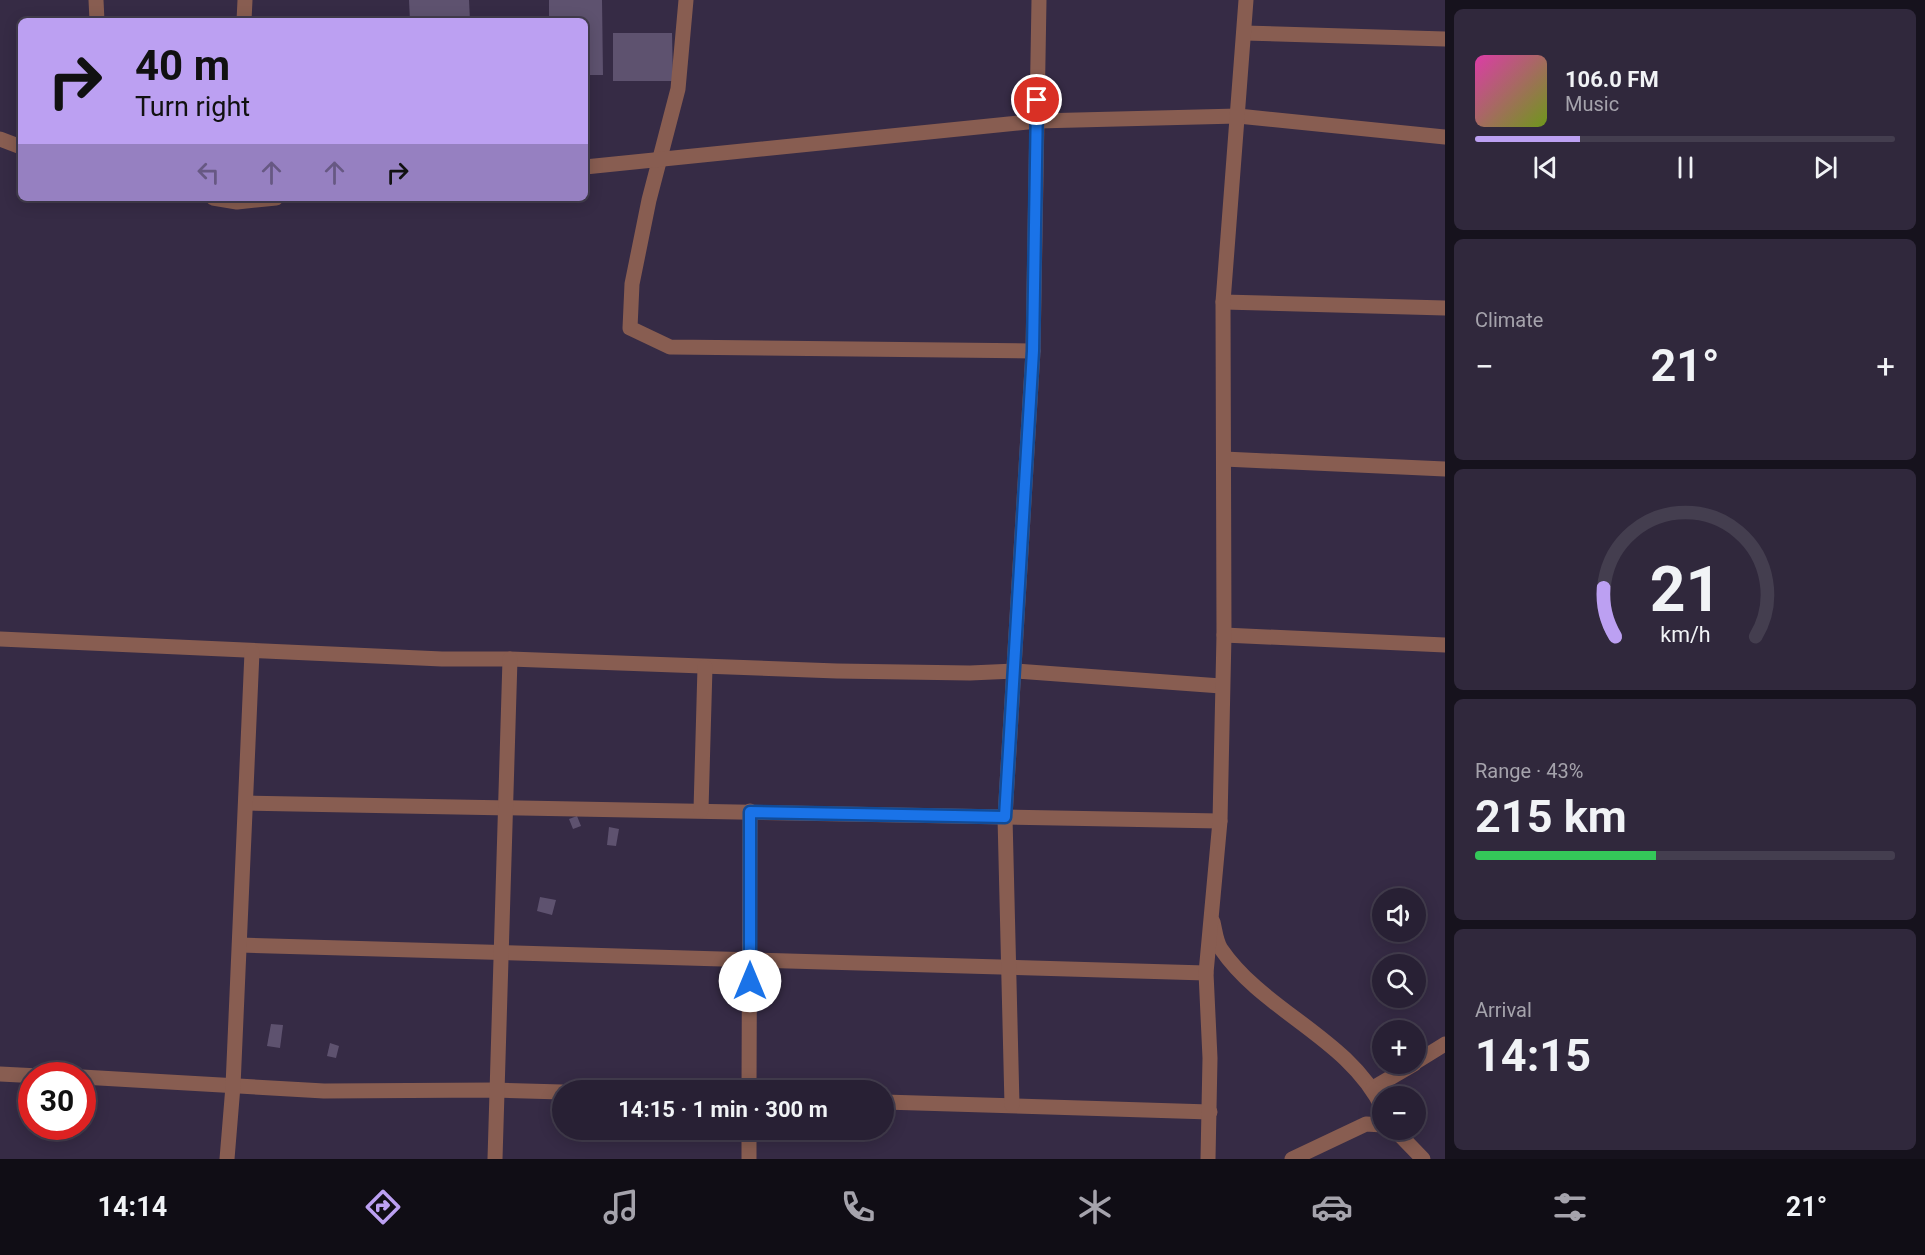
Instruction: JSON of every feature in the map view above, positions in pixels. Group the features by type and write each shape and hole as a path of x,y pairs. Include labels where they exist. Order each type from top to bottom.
{"street":[{"path":"96,0 97,18"},
{"path":"244,18 245,0"},
{"path":"686,0 678,89 632,284 630,328 670,347 1033,351"},
{"path":"1012,1104 1005,817 1033,351 1039,0"},
{"path":"1208,1159 1210,1112 1206,973 1210,908 1220,821 1221,686 1224,635 1223,302 1246,0"},
{"path":"1244,33 1445,39"},
{"path":"588,167 1036,121 1238,116 1445,137"},
{"path":"0,139 18,146"},
{"path":"1223,302 1445,308"},
{"path":"1224,459 1445,469"},
{"path":"1224,635 1445,645"},
{"path":"0,639 442,659 510,658 705,667 970,673 1015,671 1221,686"},
{"path":"227,1159 240,945 252,652"},
{"path":"495,1159 495,1090 507,807 510,658"},
{"path":"701,810 705,667"},
{"path":"246,803 1220,821"},
{"path":"749,1080 750,812"},
{"path":"1210,908 1219,947 1252,983 1320,1036 1372,1087"},
{"path":"240,945 1206,973"},
{"path":"1426,1056 1445,1044"},
{"path":"0,1074 18,1075"},
{"path":"1376,1086 1397,1074"},
{"path":"96,1078 324,1091 552,1092"},
{"path":"894,1102 1012,1104 1210,1112"},
{"path":"1292,1159 1366,1124 1372,1124"},
{"path":"749,1140 749,1159"},
{"path":"1405,1140 1423,1159"}],"building":[{"path":"409,0 469,0 470,18 410,18"},
{"path":"549,0 602,0 603,75 588,75 588,18 549,18"},
{"path":"613,33 672,33 673,81 613,81"},
{"path":"577,816 581,826 573,829 569,819"},
{"path":"609,827 619,829 616,846 607,845"},
{"path":"540,897 556,900 552,915 537,911"},
{"path":"271,1024 283,1025 280,1048 267,1046"},
{"path":"330,1043 339,1046 336,1058 327,1056"}],"route":[{"path":"750,981 750,812 1005,817 1033,351 1037,100"}]}
